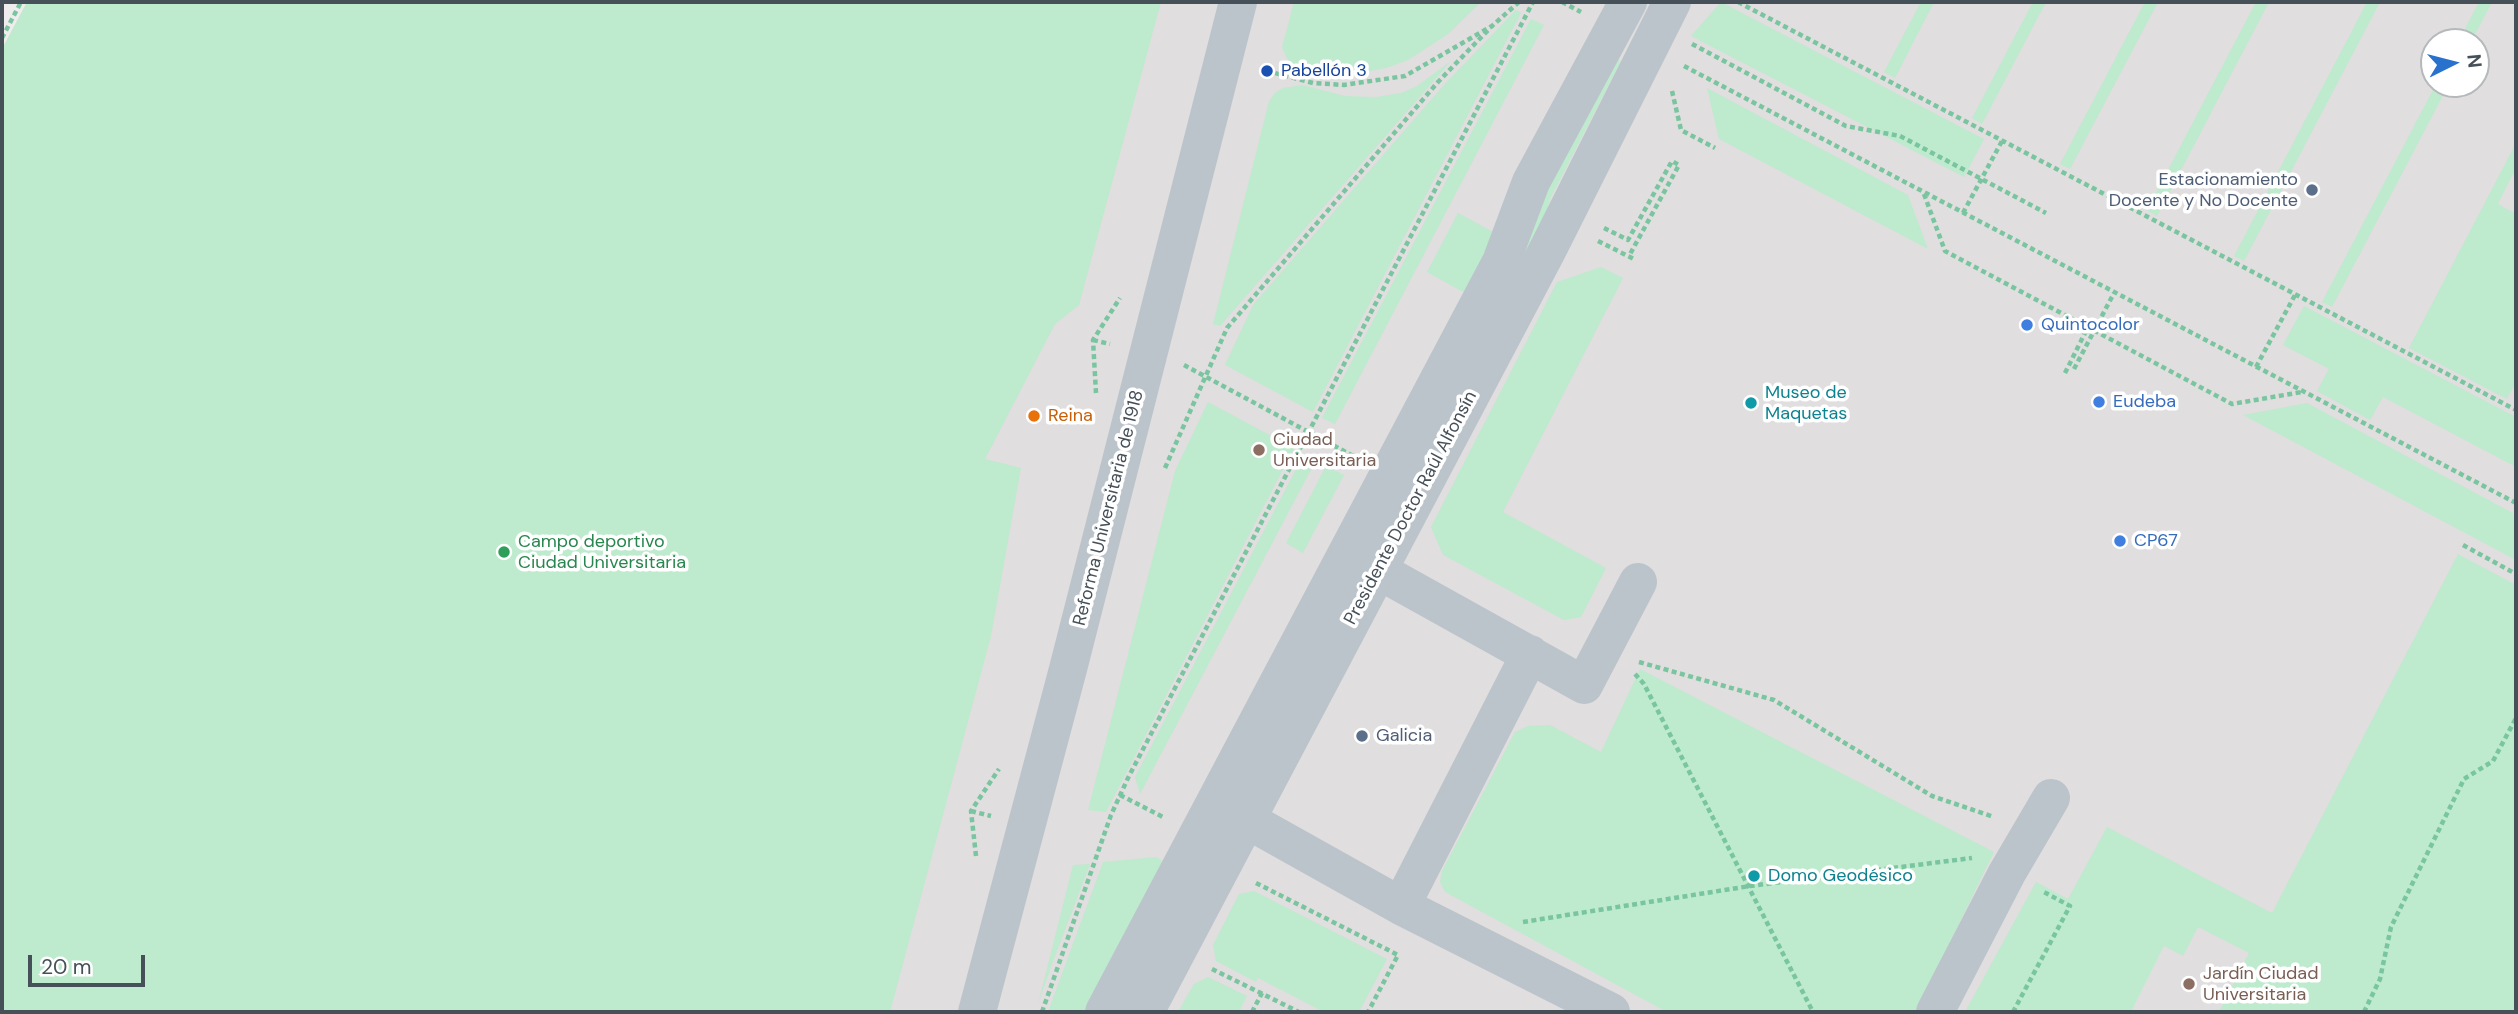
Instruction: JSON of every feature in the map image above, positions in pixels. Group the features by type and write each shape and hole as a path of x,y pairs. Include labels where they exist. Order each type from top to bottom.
{"lane":[{"name":"Reforma Universitaria de 1918","path":"977,1012 1072,657 1238,2"},
{"name":"Presidente Doctor Raúl Alfonsín","path":"1362,562 1501,262 1531,183 1628,2"},
{"name":"Presidente Doctor Raúl Alfonsín","path":"1104,1012 1230,809 1362,562 1541,261 1672,2"},
{"path":"1362,562 1584,685 1611,659 1638,582"},
{"path":"1401,906 1530,654"},
{"name":"Presidente Doctor Raúl Alfonsín","path":"1145,1012 1230,809"},
{"path":"1230,809 1401,906 1611,1012"},
{"path":"1935,1012 2007,873 2041,814"}],"path":[{"path":"2,38 21,2"},
{"path":"1165,468 1227,328 1438,82 1519,2"},
{"path":"1042,1012 1120,795 1534,2"},
{"path":"1738,2 2516,411"},
{"path":"1267,71 1312,83 1370,83 1405,76 1492,26"},
{"path":"1687,41 1846,126 1900,136 2046,213"},
{"path":"1675,62 2516,503"},
{"path":"1681,130 1715,148"},
{"path":"1963,214 2002,141"},
{"path":"1598,241 1632,257 1679,165 1672,161 1628,240 1604,228"},
{"path":"1924,193 1945,251 2232,404 2302,392"},
{"path":"1096,394 1093,340 1124,292"},
{"path":"2074,369 2114,293"},
{"path":"2256,367 2295,295"},
{"path":"2065,373 2088,327"},
{"path":"1093,340 1121,347"},
{"path":"1182,364 1309,430 1363,462"},
{"path":"2463,545 2516,574"},
{"path":"1611,659 1649,664 1774,700 1932,796 2041,814"},
{"path":"1611,659 1644,684 1813,1012"},
{"path":"2364,1012 2380,979 2391,927 2464,779 2493,761 2516,718"},
{"path":"977,867 971,811 1005,760"},
{"path":"1120,795 1174,823"},
{"path":"1513,923 1750,886 1977,857 2070,906 2013,1012"},
{"path":"1252,880 1398,956 1368,1012"},
{"path":"1212,969 1299,1012"},
{"path":"1252,1012 1262,993"}],"shaded area":[{"name":"Ciudad Universitaria","path":"27,2 2516,2 2516,830 2427,1012 2,1012 2,49"}],"green space":[{"name":"Campo deportivo Ciudad Universitaria","path":"27,2 1161,2 1079,305 1055,324 985,459 1021,468 991,636 890,1012 2,1012 2,49"},
{"path":"1294,2 1481,2 1448,34 1408,60 1386,68 1327,79 1305,76 1286,57 1282,47"},
{"path":"1721,2 1984,139 1964,177 1691,36"},
{"path":"1921,2 1934,2 1895,78 1884,72"},
{"path":"2033,2 2046,2 1982,124 1972,118"},
{"path":"2145,2 2158,2 2070,169 2060,164"},
{"path":"2256,2 2269,2 2157,216 2147,210"},
{"path":"2367,2 2380,2 2244,261 2234,256"},
{"path":"2479,2 2492,2 2478,28 2465,28"},
{"path":"1516,10 1521,13 1313,412 1225,365 1253,305 1443,86"},
{"path":"1531,19 1544,25 1335,424 1322,418"},
{"path":"1611,56 1621,61 1551,197 1534,247 1406,485 1541,189"},
{"path":"1451,61 1220,326 1213,324 1269,101 1275,93 1283,88 1302,85 1345,96 1376,97 1401,93 1417,86"},
{"path":"1707,88 1908,195 1928,249 1719,139"},
{"path":"2429,98 2442,98 2332,307 2322,302"},
{"path":"2516,143 2516,168 2498,204 2516,214 2516,382 2507,399 2409,348"},
{"path":"1458,213 1497,234 1465,293 1427,272"},
{"path":"1601,267 1623,278 1503,512 1606,568 1581,617 1564,620 1443,555 1431,527 1557,282"},
{"path":"2304,306 2516,417 2516,467 2383,397 2370,420 2317,391 2329,369 2283,345"},
{"path":"1208,402 1294,448 1106,812 1088,810 1175,471"},
{"path":"2307,403 2513,513 2516,560 2243,415"},
{"path":"1304,454 1316,460 1140,794 1135,777"},
{"path":"1326,466 1344,475 1303,553 1286,543"},
{"path":"2458,554 2516,585 2516,1012 2219,1012 2249,953 2198,927 2183,956 2164,946 2131,1012 1965,1012 2036,882 2068,899 2107,827 2272,913"},
{"path":"1640,669 1994,852 1916,1012 1667,1012 1445,892 1440,882 1442,871 1515,732 1528,726 1550,725 1601,752"},
{"path":"1156,857 1166,863 1087,1012 1048,1012 1103,862"},
{"path":"1090,864 1051,967 1038,1004 1073,865"},
{"path":"1254,891 1387,959 1359,1012 1324,1012 1258,978 1256,982 1216,961 1213,945 1239,894"},
{"path":"1208,977 1247,996 1239,1012 1178,1012 1194,984"}],"place":[{"name":"Pabellón 3","path":"1267,71"},
{"name":"Estacionamiento Docente y No Docente","path":"2312,190"},
{"name":"Quintocolor","path":"2027,325"},
{"name":"Eudeba","path":"2099,402"},
{"name":"Museo de Maquetas","path":"1751,403"},
{"name":"Reina","path":"1034,416"},
{"name":"Ciudad Universitaria","path":"1259,450"},
{"name":"CP67","path":"2120,541"},
{"name":"Campo deportivo Ciudad Universitaria","path":"504,552"},
{"name":"Galicia","path":"1362,736"},
{"name":"Domo Geodésico","path":"1754,876"},
{"name":"Jardín Ciudad Universitaria","path":"2189,984"}]}
